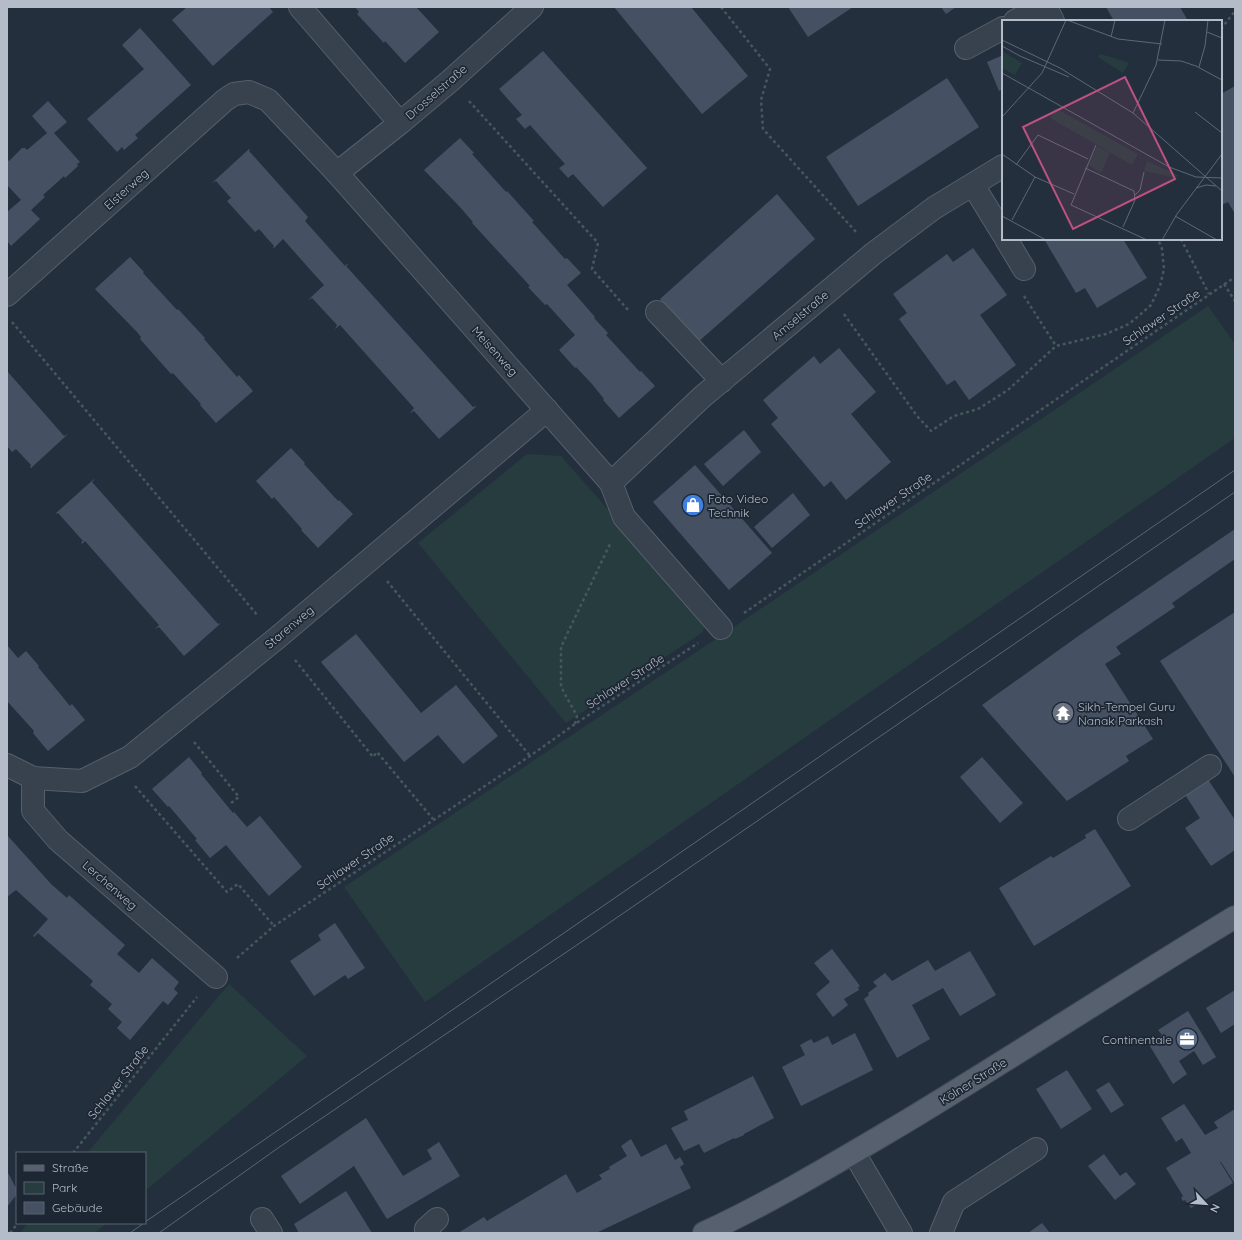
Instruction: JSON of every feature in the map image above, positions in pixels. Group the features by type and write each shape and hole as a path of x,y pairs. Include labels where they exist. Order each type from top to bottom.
{"main road":[{"name":"Kölner Straße","path":"704,1233 745,1214 854,1153 967,1085 1235,917"}],"street":[{"path":"300,7 400,123"},
{"name":"Drosselstraße","path":"337,173 450,81 532,7"},
{"path":"1017,20 1040,7"},
{"path":"1046,7 1052,20"},
{"path":"966,48 1002,29"},
{"name":"Meisenweg","path":"248,92 268,100 337,173 612,483 624,517 721,628"},
{"name":"Elsterweg","path":"7,295 225,100 234,94 248,92"},
{"name":"Amselstraße","path":"612,483 702,397 874,253 934,208 1002,167"},
{"path":"973,184 1002,232"},
{"path":"1007,240 1024,269"},
{"path":"657,312 722,381"},
{"name":"Starenweg","path":"7,765 33,778 82,781 130,757 277,638 547,410"},
{"path":"1129,819 1210,766"},
{"name":"Lerchenweg","path":"33,778 33,811 58,840 216,976"},
{"path":"941,1233 954,1202 1036,1149"},
{"path":"854,1153 901,1233"}],"path":[{"path":"721,7 770,69 761,100 763,129 874,253"},
{"path":"1222,28 1235,11 1234,7"},
{"path":"450,81 598,243 592,269 630,312"},
{"path":"828,292 917,416 931,431 954,416 978,409 1008,390 1056,346 1106,334 1129,324 1151,305 1160,286 1164,269 1162,249 1158,240"},
{"path":"1182,240 1209,294"},
{"name":"Schlawer Straße","path":"75,1152 199,995 216,976 274,926 721,628 1235,277"},
{"path":"1224,284 1235,301"},
{"path":"7,316 277,638 373,757 378,752 433,819"},
{"path":"575,724 577,716 561,687 561,648 620,522 624,517"},
{"path":"369,559 530,756"},
{"path":"175,720 239,796 231,804"},
{"path":"117,764 227,892 238,884 274,926"},
{"path":"10,1233 17,1224"}],"green space":[{"path":"1208,306 1235,344 1235,438 425,1002 344,887 725,633"},
{"path":"527,454 561,456 705,620 703,632 566,723 418,543"},
{"path":"229,984 307,1056 146,1190 146,1152 88,1152"},
{"path":"27,1224 106,1224 95,1233 20,1233"}],"building":[{"path":"187,7 269,7 273,12 213,66 172,20"},
{"path":"355,7 416,7 439,32 405,63 357,14 359,12"},
{"path":"614,7 691,7 748,76 702,114"},
{"path":"788,7 853,7 808,37"},
{"path":"941,7 956,7 946,14"},
{"path":"1106,7 1180,7 1187,20 1113,20"},
{"path":"140,28 191,85 135,135 138,138 124,150 122,147 117,152 87,119 144,69 122,45"},
{"path":"543,51 647,168 603,207 573,174 568,178 559,168 565,164 530,125 525,129 516,119 522,115 499,89"},
{"path":"1002,55 1002,90 999,91 987,62"},
{"path":"947,78 979,127 858,206 826,157"},
{"path":"1235,86 1235,214 1228,202 1222,205 1222,93"},
{"path":"48,101 67,122 54,133 80,162 77,164 78,166 65,178 64,176 43,195 45,197 31,210 40,219 11,246 7,241 7,212 21,200 7,185 7,159 9,161 22,148 27,150 47,133 32,116"},
{"path":"460,138 474,153 472,154 534,221 532,222 565,259 567,258 581,273 567,285 608,333 606,335 655,386 619,418 603,400 604,399 592,384 559,350 575,335 547,304 545,305 528,287 530,286 472,223 473,222 459,206 424,170"},
{"path":"249,149 249,151 308,217 305,221 345,266 347,264 348,265 346,266 473,407 477,406 439,439 414,411 410,413 414,408 340,325 335,329 337,325 312,298 308,300 324,285 283,239 274,248 274,246 259,229 255,232 227,201 231,198 216,181 212,183"},
{"path":"777,194 815,239 698,342 660,299"},
{"path":"1045,240 1124,240 1147,278 1097,308 1085,288 1076,293"},
{"path":"973,248 1007,295 980,315 1016,365 969,400 955,380 947,385 899,319 907,313 893,294 947,254 953,262"},
{"path":"130,257 177,310 178,309 205,338 204,339 237,377 239,375 253,391 216,423 173,373 171,374 140,339 141,337 137,332 95,289"},
{"path":"839,348 876,392 851,414 891,462 846,500 831,481 824,487 771,424 778,418 763,400 814,356 820,364"},
{"path":"7,371 64,436 68,434 31,468 31,465 16,449 12,452 7,446"},
{"path":"744,430 761,452 723,486 704,464"},
{"path":"291,448 338,501 339,500 353,514 318,548 274,497 272,499 256,481"},
{"path":"695,465 772,553 729,590 653,502"},
{"path":"94,479 92,482 218,624 220,624 184,656 159,627 155,629 159,625 85,541 82,544 81,542 83,541 58,513 56,513"},
{"path":"793,493 810,515 772,548 754,527"},
{"name":"Sikh-Tempel Guru Nanak Parkash","path":"1235,529 1235,559 1172,603 1175,607 1116,647 1121,654 1105,664 1153,739 1126,756 1129,761 1067,801 982,705 1084,632"},
{"path":"1235,612 1235,777 1160,661"},
{"path":"356,634 421,713 456,685 498,736 463,764 438,735 404,762 321,662"},
{"path":"7,645 18,658 26,651 70,706 72,704 85,720 48,751 33,733 34,731 7,701"},
{"path":"189,757 233,813 234,812 247,827 260,816 302,867 269,896 226,845 210,858 195,840 197,839 169,806 168,807 152,789"},
{"path":"982,757 1023,803 1000,823 960,777"},
{"path":"1207,778 1235,820 1235,850 1211,866 1185,828 1200,818 1184,793"},
{"path":"1095,829 1131,886 1034,946 999,888 1051,856 1053,858 1086,838 1085,835"},
{"path":"7,835 51,884 67,898 69,895 125,945 117,954 139,973 152,958 179,982 174,989 178,993 168,1005 163,1001 130,1040 117,1028 122,1022 108,1009 112,1004 90,985 93,981 38,933 34,937 33,936 48,919 16,890 7,897"},
{"path":"335,923 365,968 348,979 345,975 314,996 290,961 321,940 318,935"},
{"path":"832,949 860,986 858,987 859,990 844,999 848,1005 833,1017 816,994 830,982 814,963"},
{"path":"970,951 996,995 960,1016 943,988 912,1005 930,1039 897,1058 864,999 869,995 868,993 877,986 873,982 885,973 892,981 928,960 935,971"},
{"path":"1235,990 1235,1024 1221,1033 1206,1008"},
{"path":"1188,1011 1216,1057 1203,1065 1194,1051 1179,1061 1187,1074 1173,1084 1148,1043 1162,1035 1158,1030"},
{"path":"855,1033 873,1070 801,1106 782,1067 805,1055 800,1045 811,1039 814,1043 828,1036 832,1045"},
{"path":"1067,1070 1092,1109 1061,1129 1036,1089"},
{"path":"753,1076 774,1118 744,1135 735,1139 734,1138 704,1153 699,1144 684,1151 671,1128 688,1120 684,1111"},
{"path":"1109,1082 1124,1105 1111,1113 1096,1090"},
{"path":"1184,1104 1205,1135 1218,1128 1214,1122 1235,1109 1235,1184 1220,1162 1233,1183 1191,1208 1185,1200 1183,1201 1181,1198 1183,1196 1166,1168 1191,1153 1182,1138 1176,1142 1161,1118"},
{"path":"366,1118 403,1176 432,1159 427,1150 439,1142 460,1176 387,1219 354,1166 300,1204 281,1176"},
{"path":"631,1139 641,1157 666,1144 675,1160 680,1157 684,1164 680,1167 691,1188 596,1233 458,1233 484,1217 487,1221 566,1174 577,1193 602,1179 599,1175 610,1169 609,1167 627,1156 621,1146"},
{"path":"1104,1154 1120,1176 1126,1172 1136,1184 1115,1200 1088,1166"},
{"path":"7,1171 16,1188 16,1195 7,1207"},
{"path":"346,1191 372,1233 299,1233 294,1224"},
{"path":"1042,1223 1050,1233 1028,1233"}],"tram line":[{"path":"146,1221 1235,470"},
{"path":"159,1233 278,1148 596,932 1235,492"},
{"path":"130,1233 143,1224"}],"place":[{"name":"Foto Video Technik","path":"693,505"},
{"name":"Sikh-Tempel Guru Nanak Parkash","path":"1063,713"},
{"name":"Continentale","path":"1187,1039"}]}
